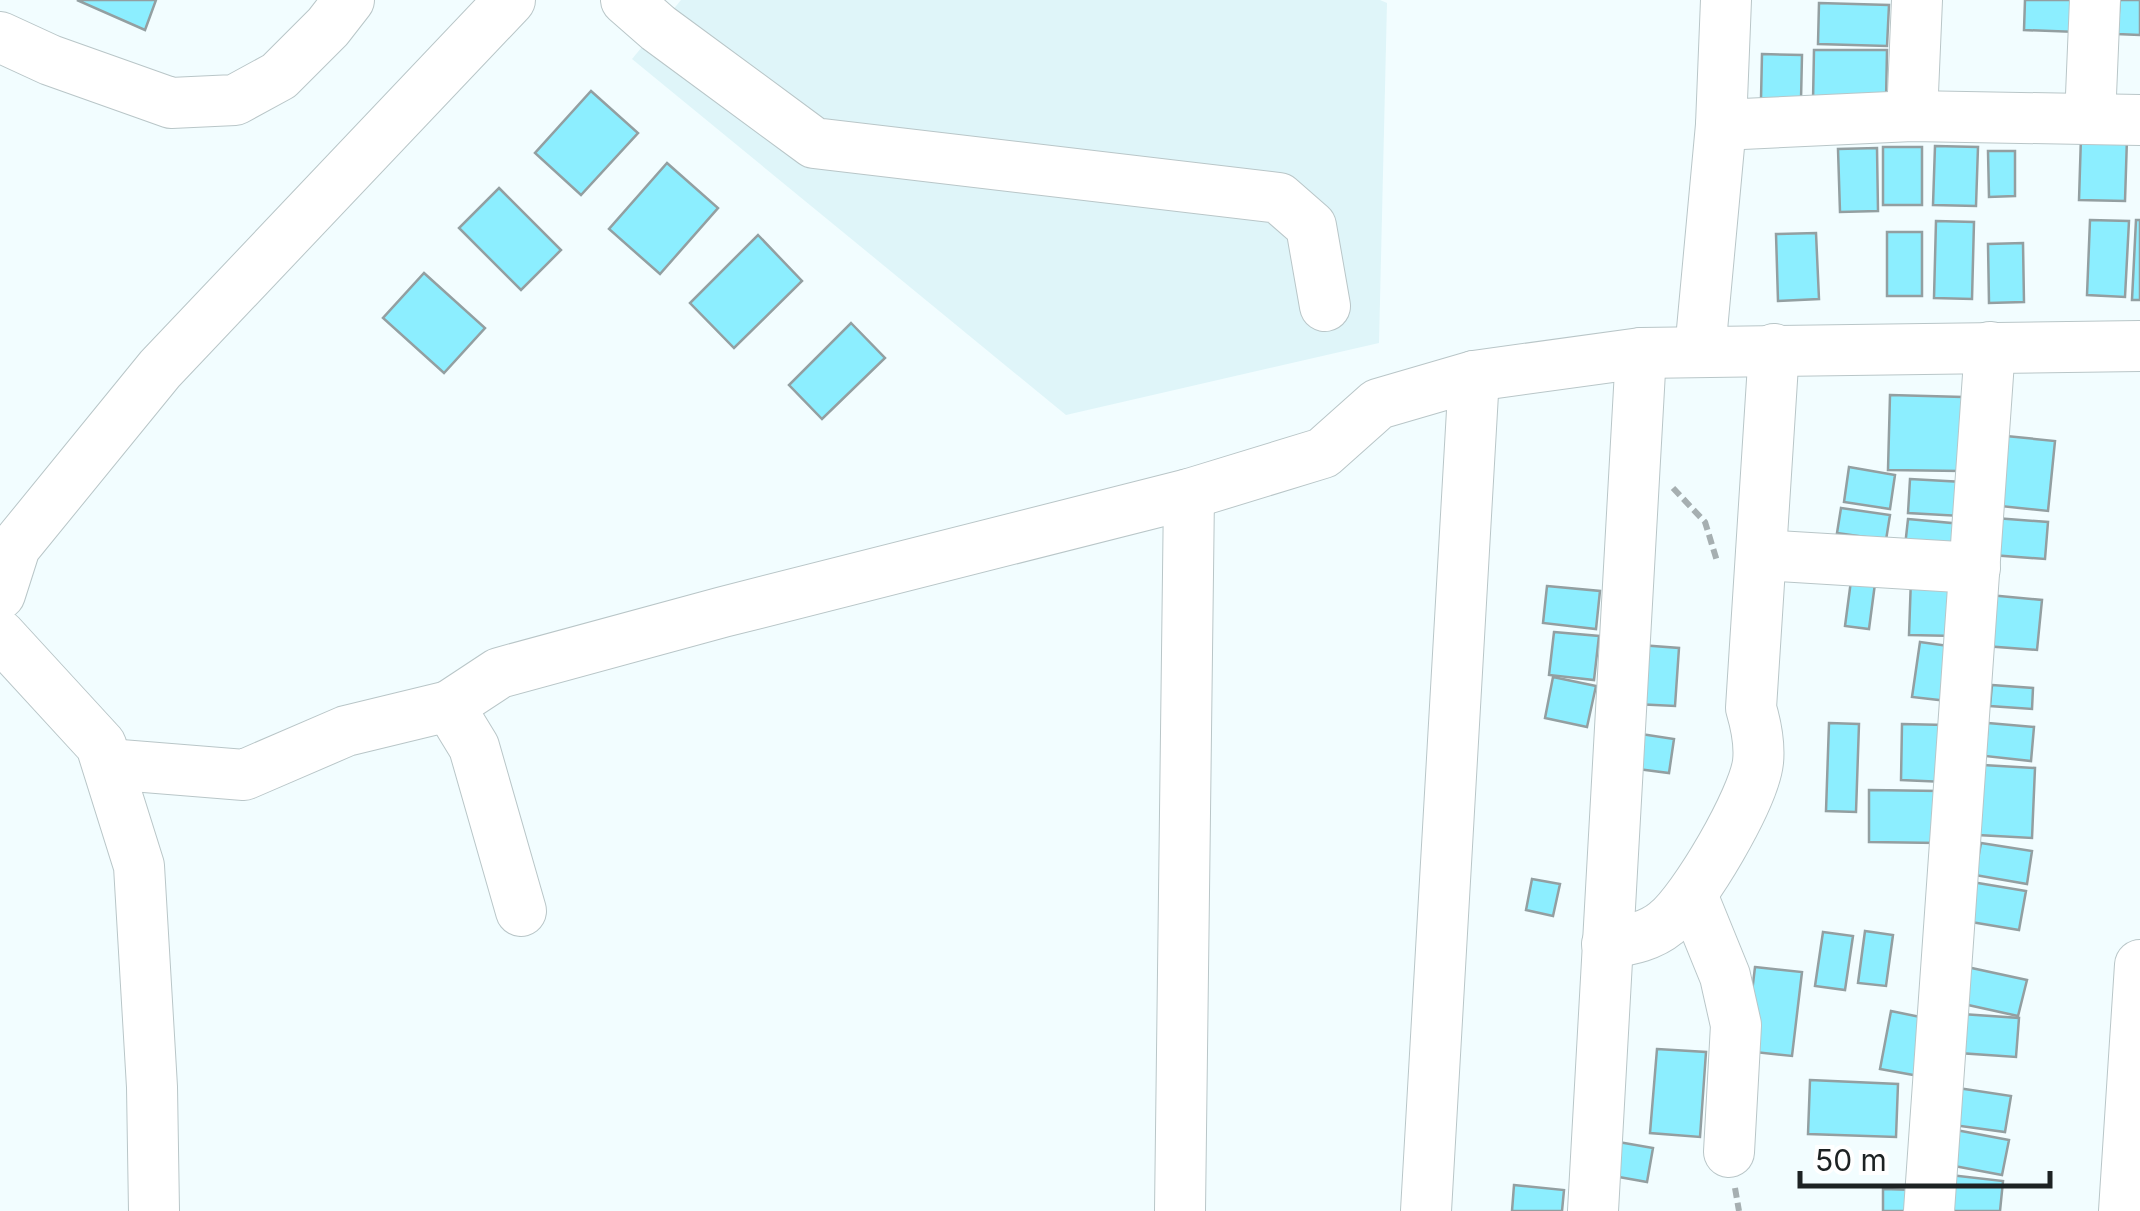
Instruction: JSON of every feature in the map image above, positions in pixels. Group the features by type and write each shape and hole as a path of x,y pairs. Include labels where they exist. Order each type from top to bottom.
{"street":[{"path":"0,37 50,60 171,104 234,100 279,76 328,27 348,0"},
{"path":"0,594 8,536 510,0"},
{"path":"626,0 814,143 1279,198 1311,226 1325,306"},
{"path":"1700,351 1720,125 1726,0"},
{"path":"1912,116 1917,0"},
{"path":"2090,120 2095,0"},
{"path":"1720,125 1912,116 2140,120"},
{"path":"108,764 244,776 346,731 450,706 499,673 1189,494 1323,453 1378,404 1474,376 1641,353 2140,346"},
{"path":"1929,1211 1990,347"},
{"path":"1608,944 1642,937 1665,924 1692,895 1747,803 1758,762 1741,566 1774,349"},
{"path":"1593,1211 1641,353"},
{"path":"1426,1211 1474,376"},
{"path":"1180,1211 1189,494"},
{"path":"1741,566 1975,568"},
{"path":"0,634 102,745 139,866 152,1087 154,1211"},
{"path":"450,706 474,747 521,911"},
{"path":"1692,895 1726,976 1736,1025 1729,1152"},
{"path":"2124,1211 2140,965"}],"path":[{"path":"1669,483 1741,566"}],"shaded area":[{"path":"681,0 1387,3 1379,343 1066,415 632,59"}],"building":[{"path":"77,0 156,0 145,30"},
{"path":"2025,0 2078,0 2077,32 2024,30"},
{"path":"2120,0 2140,0 2140,35 2117,34"},
{"path":"1819,3 1889,5 1887,46 1818,44"},
{"path":"1814,50 1887,50 1886,101 1813,101"},
{"path":"1762,54 1802,55 1801,100 1761,99"},
{"path":"591,91 638,133 581,195 535,153"},
{"path":"2081,136 2127,138 2125,201 2079,200"},
{"path":"1935,146 1978,147 1976,206 1933,205"},
{"path":"1883,147 1922,147 1922,205 1883,205"},
{"path":"1877,148 1878,211 1840,212 1838,149"},
{"path":"1988,151 2015,151 2015,196 1989,197"},
{"path":"667,163 718,208 660,274 609,229"},
{"path":"499,188 561,250 521,290 459,228"},
{"path":"2090,220 2129,221 2125,297 2087,295"},
{"path":"2136,220 2140,220 2140,300 2132,300"},
{"path":"1936,221 1974,222 1972,299 1934,298"},
{"path":"1887,232 1922,232 1922,296 1887,296"},
{"path":"1816,233 1819,299 1778,301 1776,234"},
{"path":"758,235 802,281 734,348 690,303"},
{"path":"2023,243 2024,302 1989,303 1988,244"},
{"path":"424,273 485,328 444,373 383,318"},
{"path":"851,323 885,358 822,419 789,385"},
{"path":"1890,395 1963,397 1961,471 1888,470"},
{"path":"2006,436 2055,441 2048,511 2000,506"},
{"path":"1849,467 1895,475 1890,509 1844,502"},
{"path":"1910,479 1963,482 1961,516 1908,513"},
{"path":"1841,508 1890,515 1886,540 1837,533"},
{"path":"1995,518 2048,522 2045,559 1992,555"},
{"path":"1908,519 1962,524 1959,560 1904,555"},
{"path":"1852,573 1876,576 1869,629 1845,626"},
{"path":"1911,578 1959,580 1956,636 1909,635"},
{"path":"1547,586 1600,591 1596,629 1543,623"},
{"path":"1989,595 2042,600 2037,650 1985,646"},
{"path":"1554,632 1599,636 1594,680 1549,675"},
{"path":"1920,642 1956,647 1948,701 1912,697"},
{"path":"1640,645 1679,648 1675,706 1635,704"},
{"path":"1553,677 1596,686 1587,727 1545,718"},
{"path":"1992,685 2033,688 2032,709 1990,706"},
{"path":"1829,723 1859,724 1856,812 1826,811"},
{"path":"1988,723 2034,727 2031,761 1985,756"},
{"path":"1902,724 1946,725 1945,782 1901,780"},
{"path":"1628,732 1674,739 1669,773 1622,767"},
{"path":"1983,765 2035,768 2032,838 1978,835"},
{"path":"1869,790 1940,791 1939,843 1869,842"},
{"path":"1981,843 2032,851 2027,884 1975,875"},
{"path":"1532,879 1560,884 1553,916 1526,910"},
{"path":"1972,882 2026,891 2019,930 1965,921"},
{"path":"1865,931 1893,935 1886,986 1858,983"},
{"path":"1823,932 1853,936 1845,990 1815,986"},
{"path":"1755,967 1802,972 1792,1056 1745,1051"},
{"path":"1967,967 2027,980 2018,1016 1959,1003"},
{"path":"1891,1011 1930,1019 1919,1076 1880,1069"},
{"path":"1962,1014 2019,1018 2016,1057 1959,1053"},
{"path":"1657,1049 1706,1052 1700,1137 1650,1133"},
{"path":"1810,1080 1898,1084 1896,1137 1808,1134"},
{"path":"1958,1088 2011,1096 2005,1132 1953,1125"},
{"path":"1956,1130 2009,1140 2002,1175 1949,1165"},
{"path":"1607,1140 1653,1148 1647,1182 1602,1174"},
{"path":"1950,1175 2003,1181 2000,1211 1945,1211"},
{"path":"1514,1185 1564,1190 1562,1211 1512,1211"},
{"path":"1883,1189 1916,1190 1915,1211 1883,1211"}]}
